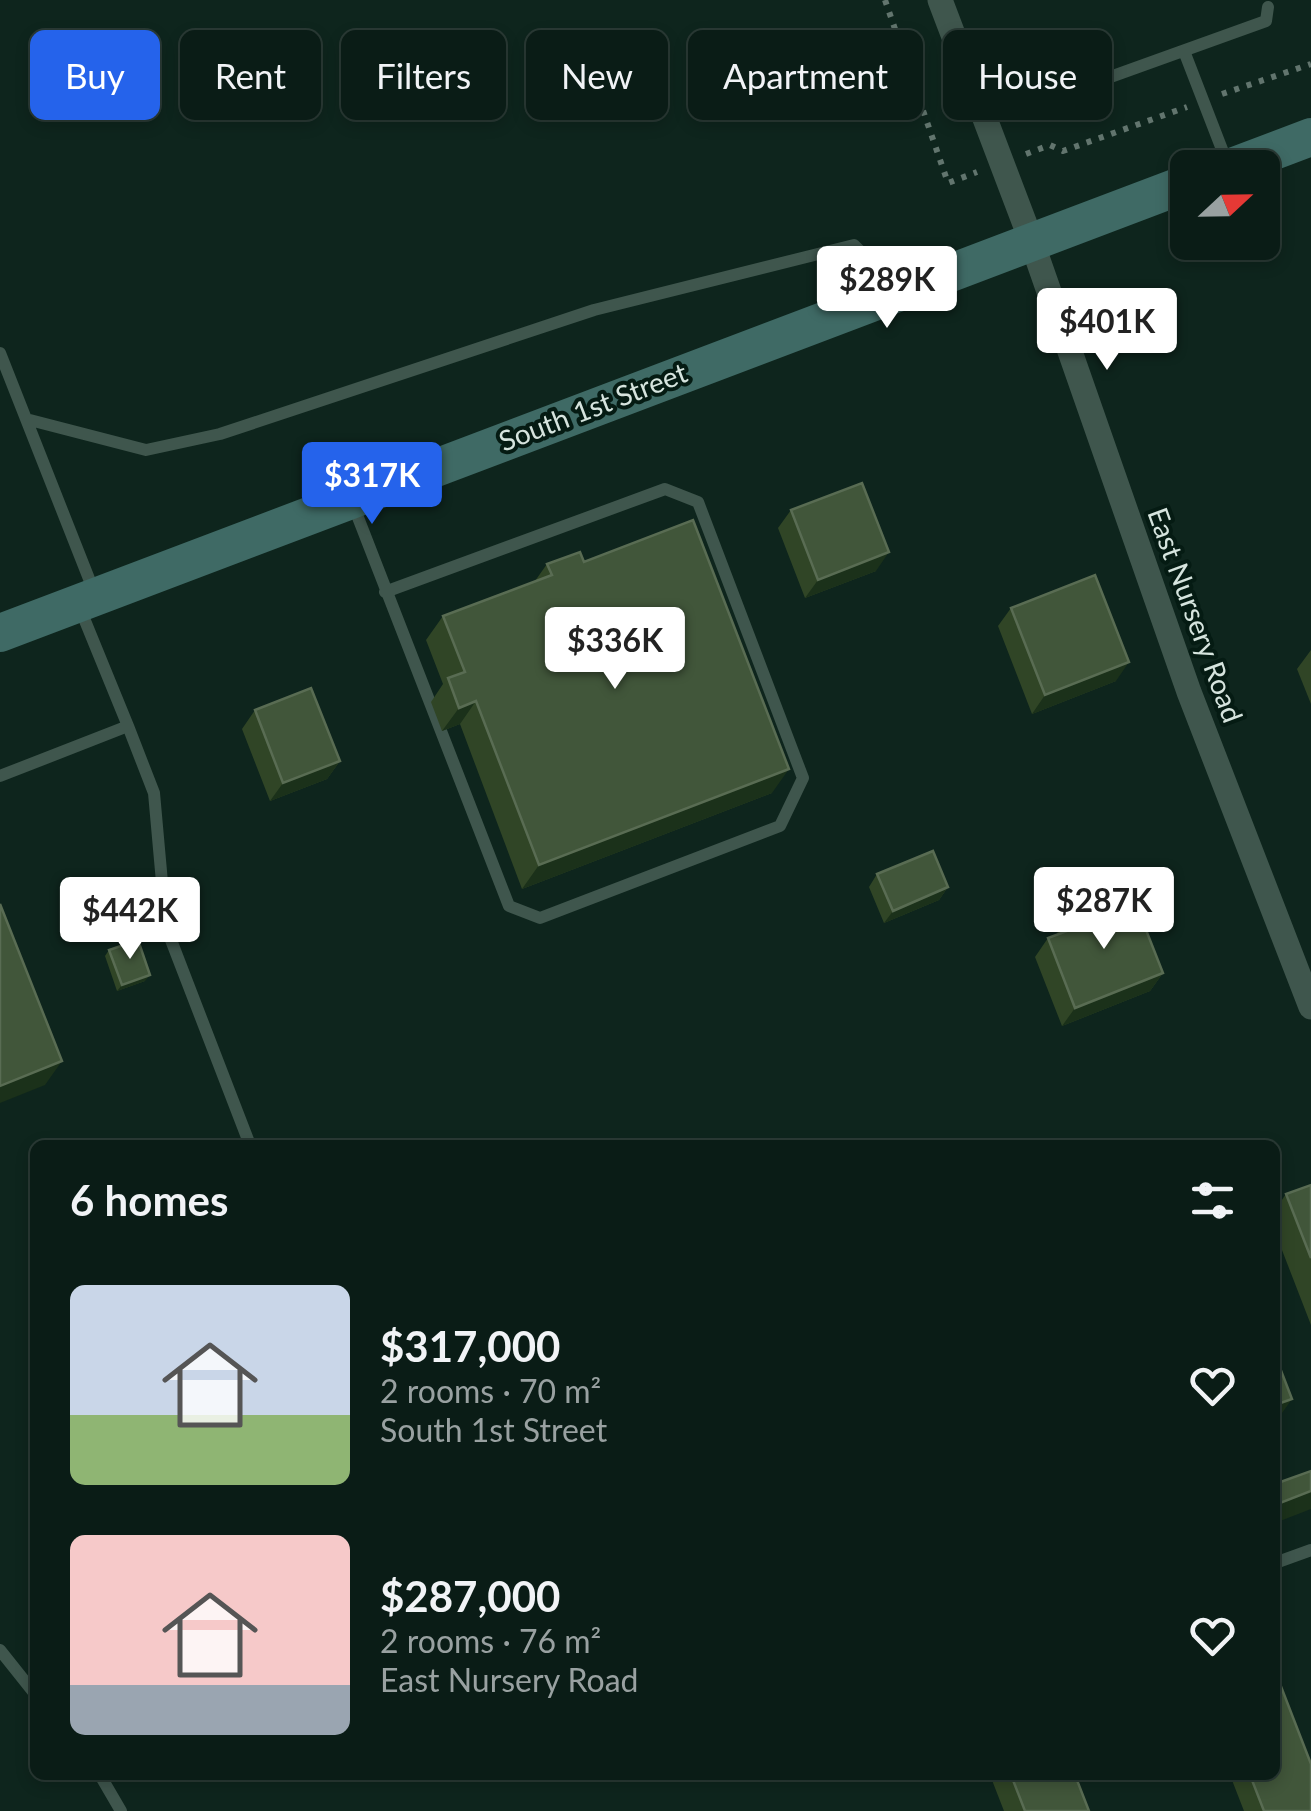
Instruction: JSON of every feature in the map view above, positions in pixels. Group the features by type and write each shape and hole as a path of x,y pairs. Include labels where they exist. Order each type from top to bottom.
{"main road":[{"path":"1277,150 1311,137"},
{"name":"South 1st Street","path":"0,633 1170,189"}],"street":[{"name":"East Nursery Road","path":"940,0 1030,240 1188,692 1311,1007"}],"lane":[{"path":"1112,76 1266,21 1268,7"},
{"path":"1184,50 1222,150"},
{"path":"26,419 146,450 220,434 594,310 854,245 866,257 881,297"},
{"path":"0,352 154,793 166,928 248,1140"},
{"path":"351,499 385,592 508,906 540,918 780,826 803,778 698,502 665,489 385,592"},
{"path":"0,776 128,726"},
{"path":"1280,1561 1311,1550"},
{"path":"0,1650 30,1688"},
{"path":"103,1780 122,1811"}],"path":[{"path":"885,0 948,183 955,180"},
{"path":"1221,95 1311,64"},
{"path":"1041,148 1050,145 1063,152 1184,108"}],"building":[{"path":"862,483 889,552 818,580 791,510"},
{"path":"693,520 789,769 539,865 476,701 459,708 448,678 465,672 443,616 552,575 547,564 580,552 584,562"},
{"path":"1095,575 1129,662 1045,695 1011,608"},
{"path":"311,688 340,761 283,783 255,710"},
{"path":"933,851 948,887 893,911 877,874"},
{"path":"1096,896 1103,915 1135,902 1163,973 1075,1008 1048,938 1075,928 1068,907"},
{"path":"0,904 62,1061 0,1086"},
{"path":"138,940 150,975 122,985 109,950"},
{"path":"1311,1185 1311,1258 1286,1194"},
{"path":"1280,1368 1292,1399 1280,1403"},
{"path":"1311,1471 1311,1491 1280,1503 1280,1482"},
{"path":"1280,1684 1311,1764 1311,1811 1264,1811 1252,1780 1280,1780"},
{"path":"1013,1780 1077,1780 1089,1811 1025,1811"}]}
